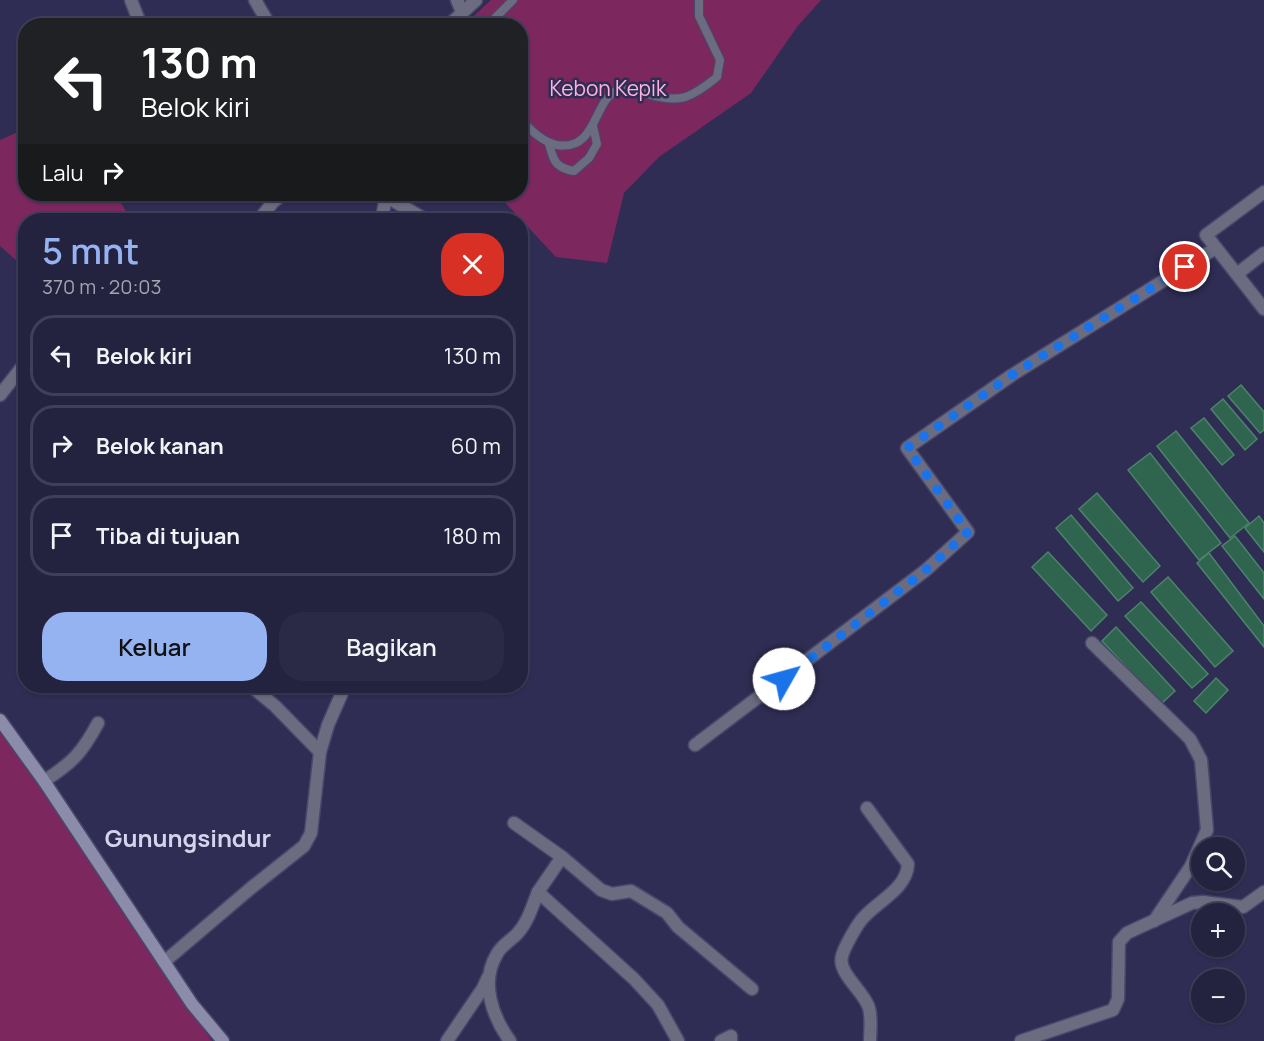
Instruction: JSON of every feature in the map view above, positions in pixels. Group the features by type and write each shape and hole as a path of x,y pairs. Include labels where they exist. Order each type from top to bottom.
{"main road":[{"path":"0,720 192,1004 223,1041"}],"street":[{"path":"131,0 138,18"},
{"path":"255,0 265,18"},
{"path":"457,0 462,12"},
{"path":"456,18 476,0"},
{"path":"1264,192 1206,235 1264,309"},
{"path":"396,201 415,213"},
{"path":"695,745 926,570 968,532 907,448 1012,375 1216,248"},
{"path":"1237,274 1264,253"},
{"path":"0,395 18,372"},
{"path":"1092,643 1190,739 1202,760 1206,830 1191,866 1154,921"},
{"path":"259,693 320,752"},
{"path":"164,962 304,846 311,833 320,752 328,725 342,693"},
{"path":"44,782 63,769 84,748 98,723"},
{"path":"867,808 908,864 908,872 899,886 862,918 842,957 842,968 866,999 870,1011 870,1041"},
{"path":"514,823 562,857 601,890 612,894 631,891 667,913 678,927 752,989"},
{"path":"447,1041 483,988 497,953 528,918 538,892 562,857"},
{"path":"538,892 634,979 658,1005 678,1041"},
{"path":"1020,1041 1113,1010 1118,999 1119,942 1127,933 1192,903 1203,902 1243,907 1264,892"},
{"path":"488,977 492,1009 500,1028 510,1041"},
{"path":"722,1041 731,1036 731,1041"}],"lane":[{"path":"495,18 513,0"},
{"path":"528,127 549,143 567,147 576,144 593,126 608,96 617,90 632,89 660,98 678,100 699,91 717,77 720,60 699,16 699,0"},
{"path":"462,12 464,18"},
{"path":"549,143 553,160 564,169 574,171 589,158 597,144 593,126"}],"green space":[{"name":"Kebon Kepik","path":"491,0 821,0 797,27 751,93 659,157 624,193 607,263 556,257 528,227 528,213 515,213 504,201 528,201 528,18 472,18"},
{"path":"18,132 18,201 120,201 127,213 18,213 18,262 0,246 0,140"},
{"path":"8,728 212,1041 0,1041 0,733"}],"building":[{"path":"1241,385 1264,412 1264,430 1260,433 1228,396"},
{"path":"1223,399 1257,439 1245,450 1211,409"},
{"path":"1204,418 1234,455 1222,465 1191,428"},
{"path":"1176,431 1249,523 1230,538 1157,446"},
{"path":"1150,453 1221,543 1199,560 1128,470"},
{"path":"1097,493 1160,566 1143,582 1079,509"},
{"path":"1071,515 1133,588 1118,601 1056,528"},
{"path":"1259,516 1264,523 1264,552 1245,528"},
{"path":"1235,536 1264,573 1264,599 1222,546"},
{"path":"1048,552 1107,615 1091,631 1032,567"},
{"path":"1209,553 1264,626 1264,647 1197,563"},
{"path":"1168,577 1233,651 1215,667 1151,592"},
{"path":"1141,602 1208,674 1192,688 1125,616"},
{"path":"1116,627 1175,691 1161,704 1102,641"},
{"path":"1216,678 1228,690 1206,713 1194,701"}],"district":[{"name":"Gunungsindur","path":"188,837"}],"route":[{"path":"784,679 926,570 968,532 907,448 1012,375 1185,267"}]}
